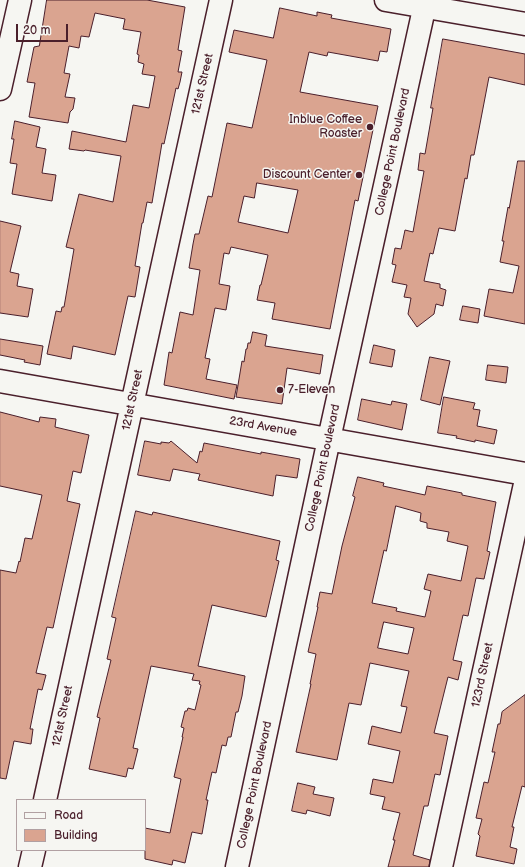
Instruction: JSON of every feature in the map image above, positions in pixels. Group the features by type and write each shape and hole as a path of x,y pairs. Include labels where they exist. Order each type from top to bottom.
{"street":[{"path":"0,89 20,0"},
{"name":"121st Street","path":"45,799 221,0"},
{"path":"386,0 426,3 525,24"},
{"name":"College Point Boulevard","path":"237,867 426,3"},
{"name":"23rd Avenue","path":"0,381 525,474"},
{"name":"123rd Street","path":"441,867 525,484"},
{"path":"30,867 34,851"}],"building":[{"path":"47,0 147,0 185,7 178,50 182,51 178,72 182,72 180,82 178,89 176,88 164,144 162,143 152,203 147,202 142,223 135,266 140,267 135,297 128,296 115,355 73,346 71,359 47,354 56,311 61,312 62,307 64,307 74,249 66,247 79,194 113,202 121,156 69,149 72,131 126,142 133,105 149,108 155,76 142,74 144,64 138,62 139,55 137,54 141,32 123,29 125,19 95,13 89,37 81,36 79,48 69,46 64,73 70,74 65,97 75,98 68,123 29,117 35,83 27,82 34,47 39,46"},
{"path":"280,8 317,16 317,12 332,15 331,18 391,29 387,52 380,51 378,61 328,52 327,56 309,52 300,92 378,106 358,201 355,200 330,329 272,319 275,303 257,300 268,255 231,247 229,254 224,253 219,284 230,286 226,310 215,308 205,358 210,359 206,379 237,385 234,399 164,385 169,352 172,353 180,312 193,315 200,270 189,268 193,244 195,234 199,234 208,196 212,197 227,123 252,128 267,60 229,52 234,30 273,38","holes":["257,183 298,190 288,233 238,222 244,196 254,198"]},
{"path":"443,39 525,54 525,85 489,77 474,155 471,155 467,179 465,178 455,231 439,228 433,254 430,253 424,281 440,284 440,288 446,290 443,306 436,304 434,314 417,327 408,314 411,298 404,297 407,285 392,282 396,265 392,264 395,248 401,249 405,230 413,232 424,171 418,170 420,153 425,154"},
{"path":"15,121 40,127 36,147 46,149 42,173 56,175 52,201 12,194 17,164 10,163"},
{"path":"518,161 525,161 525,324 484,316 489,289 513,293 519,266 500,262 508,207 509,208"},
{"path":"0,221 21,226 10,272 19,274 17,286 33,289 28,317 0,313"},
{"path":"463,306 480,309 478,323 460,320"},
{"path":"253,332 267,335 265,346 323,355 320,374 287,368 282,404 236,397 242,361 244,362 246,349 248,343 250,343"},
{"path":"0,339 43,346 40,365 24,362 25,360 0,355"},
{"path":"374,345 395,350 392,367 370,363"},
{"path":"430,357 450,361 440,405 421,400"},
{"path":"488,365 508,367 506,383 486,380"},
{"path":"444,397 475,403 473,409 480,410 477,426 497,430 494,444 475,440 475,442 456,438 457,436 438,433"},
{"path":"362,399 391,405 392,401 407,404 402,430 358,420"},
{"path":"0,412 39,422 40,417 56,419 55,427 89,435 81,473 73,471 67,501 80,504 53,628 47,627 36,673 46,675 42,690 38,689 30,729 33,729 31,744 14,741 6,779 0,778 0,570 16,573 25,538 32,539 42,495 0,486"},
{"path":"145,441 161,444 161,442 169,443 171,441 197,463 204,443 261,454 261,452 300,459 297,478 276,475 273,496 198,480 200,474 173,469 170,481 138,475"},
{"path":"358,477 384,483 383,486 425,495 427,486 496,502 487,551 490,552 484,579 476,578 468,616 463,615 453,660 462,662 458,680 448,677 434,733 448,736 440,775 435,774 428,806 424,806 413,855 430,860 429,867 388,867 400,813 382,809 385,797 370,794 373,779 393,783 400,751 368,744 372,726 401,733 407,707 401,706 409,671 370,663 361,705 349,703 337,760 296,752 316,654 308,652 320,592 332,594 342,546 355,497 353,496","holes":["396,506 421,513 420,521 427,523 427,528 449,532 447,541 468,546 461,581 428,574 424,589 431,591 425,617 396,611 397,608 372,603","384,622 414,628 408,654 378,648"]},
{"path":"136,511 152,515 153,512 280,541 276,560 279,561 266,617 212,605 198,666 245,676 242,696 238,712 236,712 231,737 228,737 226,746 222,745 216,773 212,772 206,800 208,800 202,834 192,832 185,863 173,860 172,865 145,859 146,828 170,833 181,779 174,777 183,737 184,728 181,727 185,711 187,711 188,708 195,710 201,685 199,684 200,681 192,680 194,674 151,666 133,748 138,749 133,769 128,768 126,777 89,769 100,718 97,717 111,660 107,659 116,618 112,617"},
{"path":"525,695 525,787 522,786 512,827 514,827 510,847 517,849 514,864 476,856 480,836 478,834 482,819 476,818 484,782 488,783 495,752 492,752 502,712"},
{"path":"298,783 315,787 313,794 334,798 330,816 307,810 306,814 292,811"}],"place":[{"name":"Inblue Coffee Roaster","path":"370,127"},
{"name":"Discount Center","path":"359,175"},
{"name":"7-Eleven","path":"280,390"}]}
